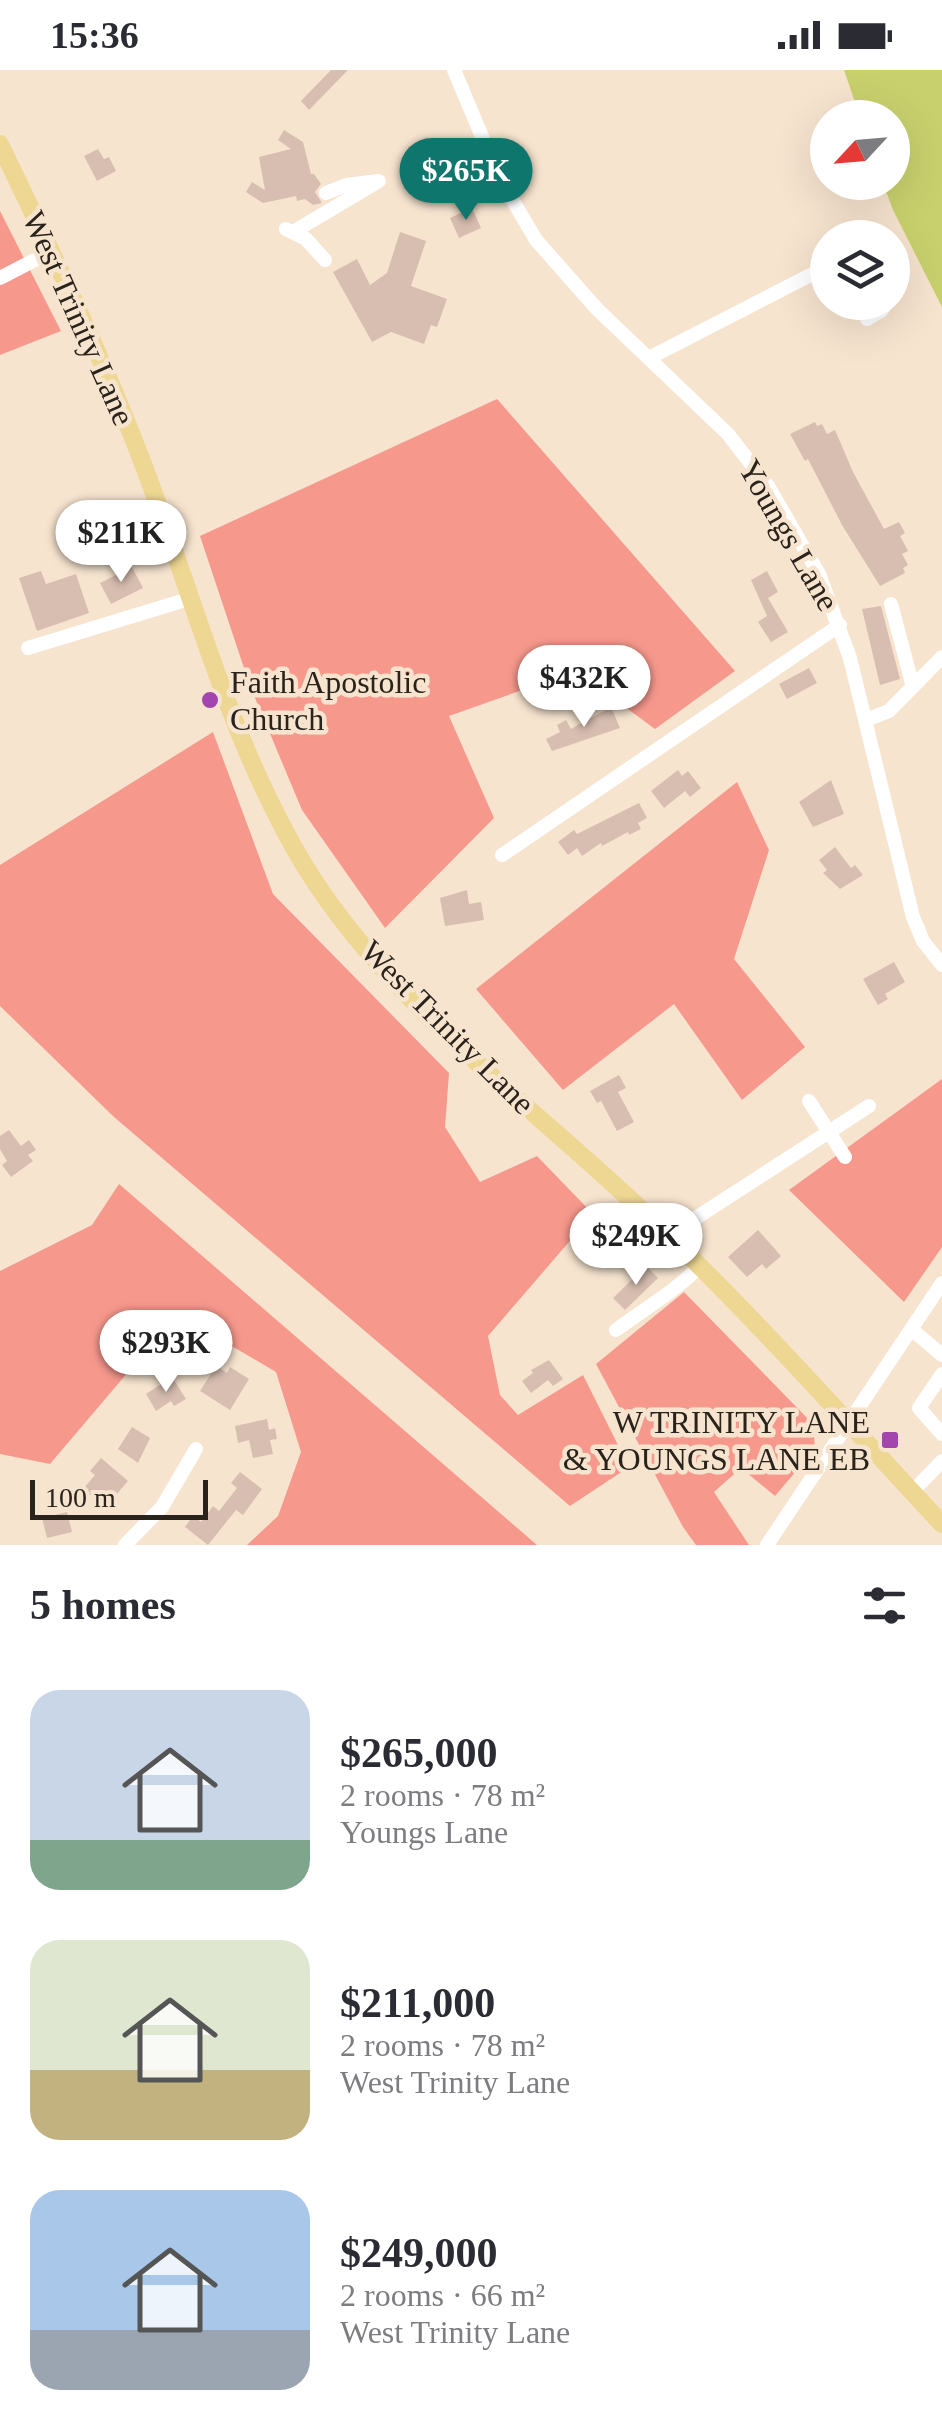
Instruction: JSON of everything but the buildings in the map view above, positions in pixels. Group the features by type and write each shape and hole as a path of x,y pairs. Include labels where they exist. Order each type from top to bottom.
{"main road":[{"name":"West Trinity Lane","path":"0,144 52,251 139,453 237,724 269,800 306,867 388,975 668,1236 942,1524"}],"street":[{"name":"Youngs Lane","path":"454,70 500,176 536,240 573,285 718,423 747,456 819,574 840,625 866,720 913,918 923,941 942,965"},
{"path":"312,221 323,198 346,185 379,181 312,221 289,230 306,239 325,260"},
{"path":"0,278 52,251"},
{"path":"649,358 810,275"},
{"path":"28,648 192,598"},
{"path":"891,604 913,687"},
{"path":"502,855 840,625"},
{"path":"866,720 889,711 942,658"},
{"path":"809,1101 845,1157"},
{"path":"668,1236 869,1106"},
{"path":"616,1330 676,1290 699,1268"},
{"path":"767,1545 942,1282"},
{"path":"910,1329 942,1355"},
{"path":"942,1374 918,1408 942,1434"},
{"path":"125,1545 162,1507 196,1449"},
{"path":"912,1492 942,1461"}],"shaded area":[{"path":"844,70 942,70 942,307 910,244 910,220 898,220 889,200 910,200 910,100 854,100"},
{"path":"0,211 61,331 0,355"},
{"path":"497,399 735,671 655,729 576,671 449,716 494,818 385,928 302,810 250,686 200,536"},
{"path":"213,732 273,894 449,1073 445,1127 480,1182 537,1156 593,1214 488,1336 500,1395 518,1415 583,1375 629,1467 570,1506 114,1117 0,1006 0,865"},
{"path":"737,782 769,850 734,959 805,1047 742,1100 674,1004 563,1090 476,989"},
{"path":"942,1079 942,1247 904,1302 789,1190"},
{"path":"119,1184 537,1545 247,1545 278,1516 301,1452 276,1372 206,1331 140,1358 50,1464 0,1454 0,1271 92,1225"},
{"path":"684,1292 813,1424 815,1449 775,1496 741,1468 714,1492 749,1545 696,1545 596,1364"}],"place":[{"name":"Faith Apostolic Church","path":"210,700"},
{"name":"W TRINITY LANE & YOUNGS LANE EB","path":"890,1440"}]}
